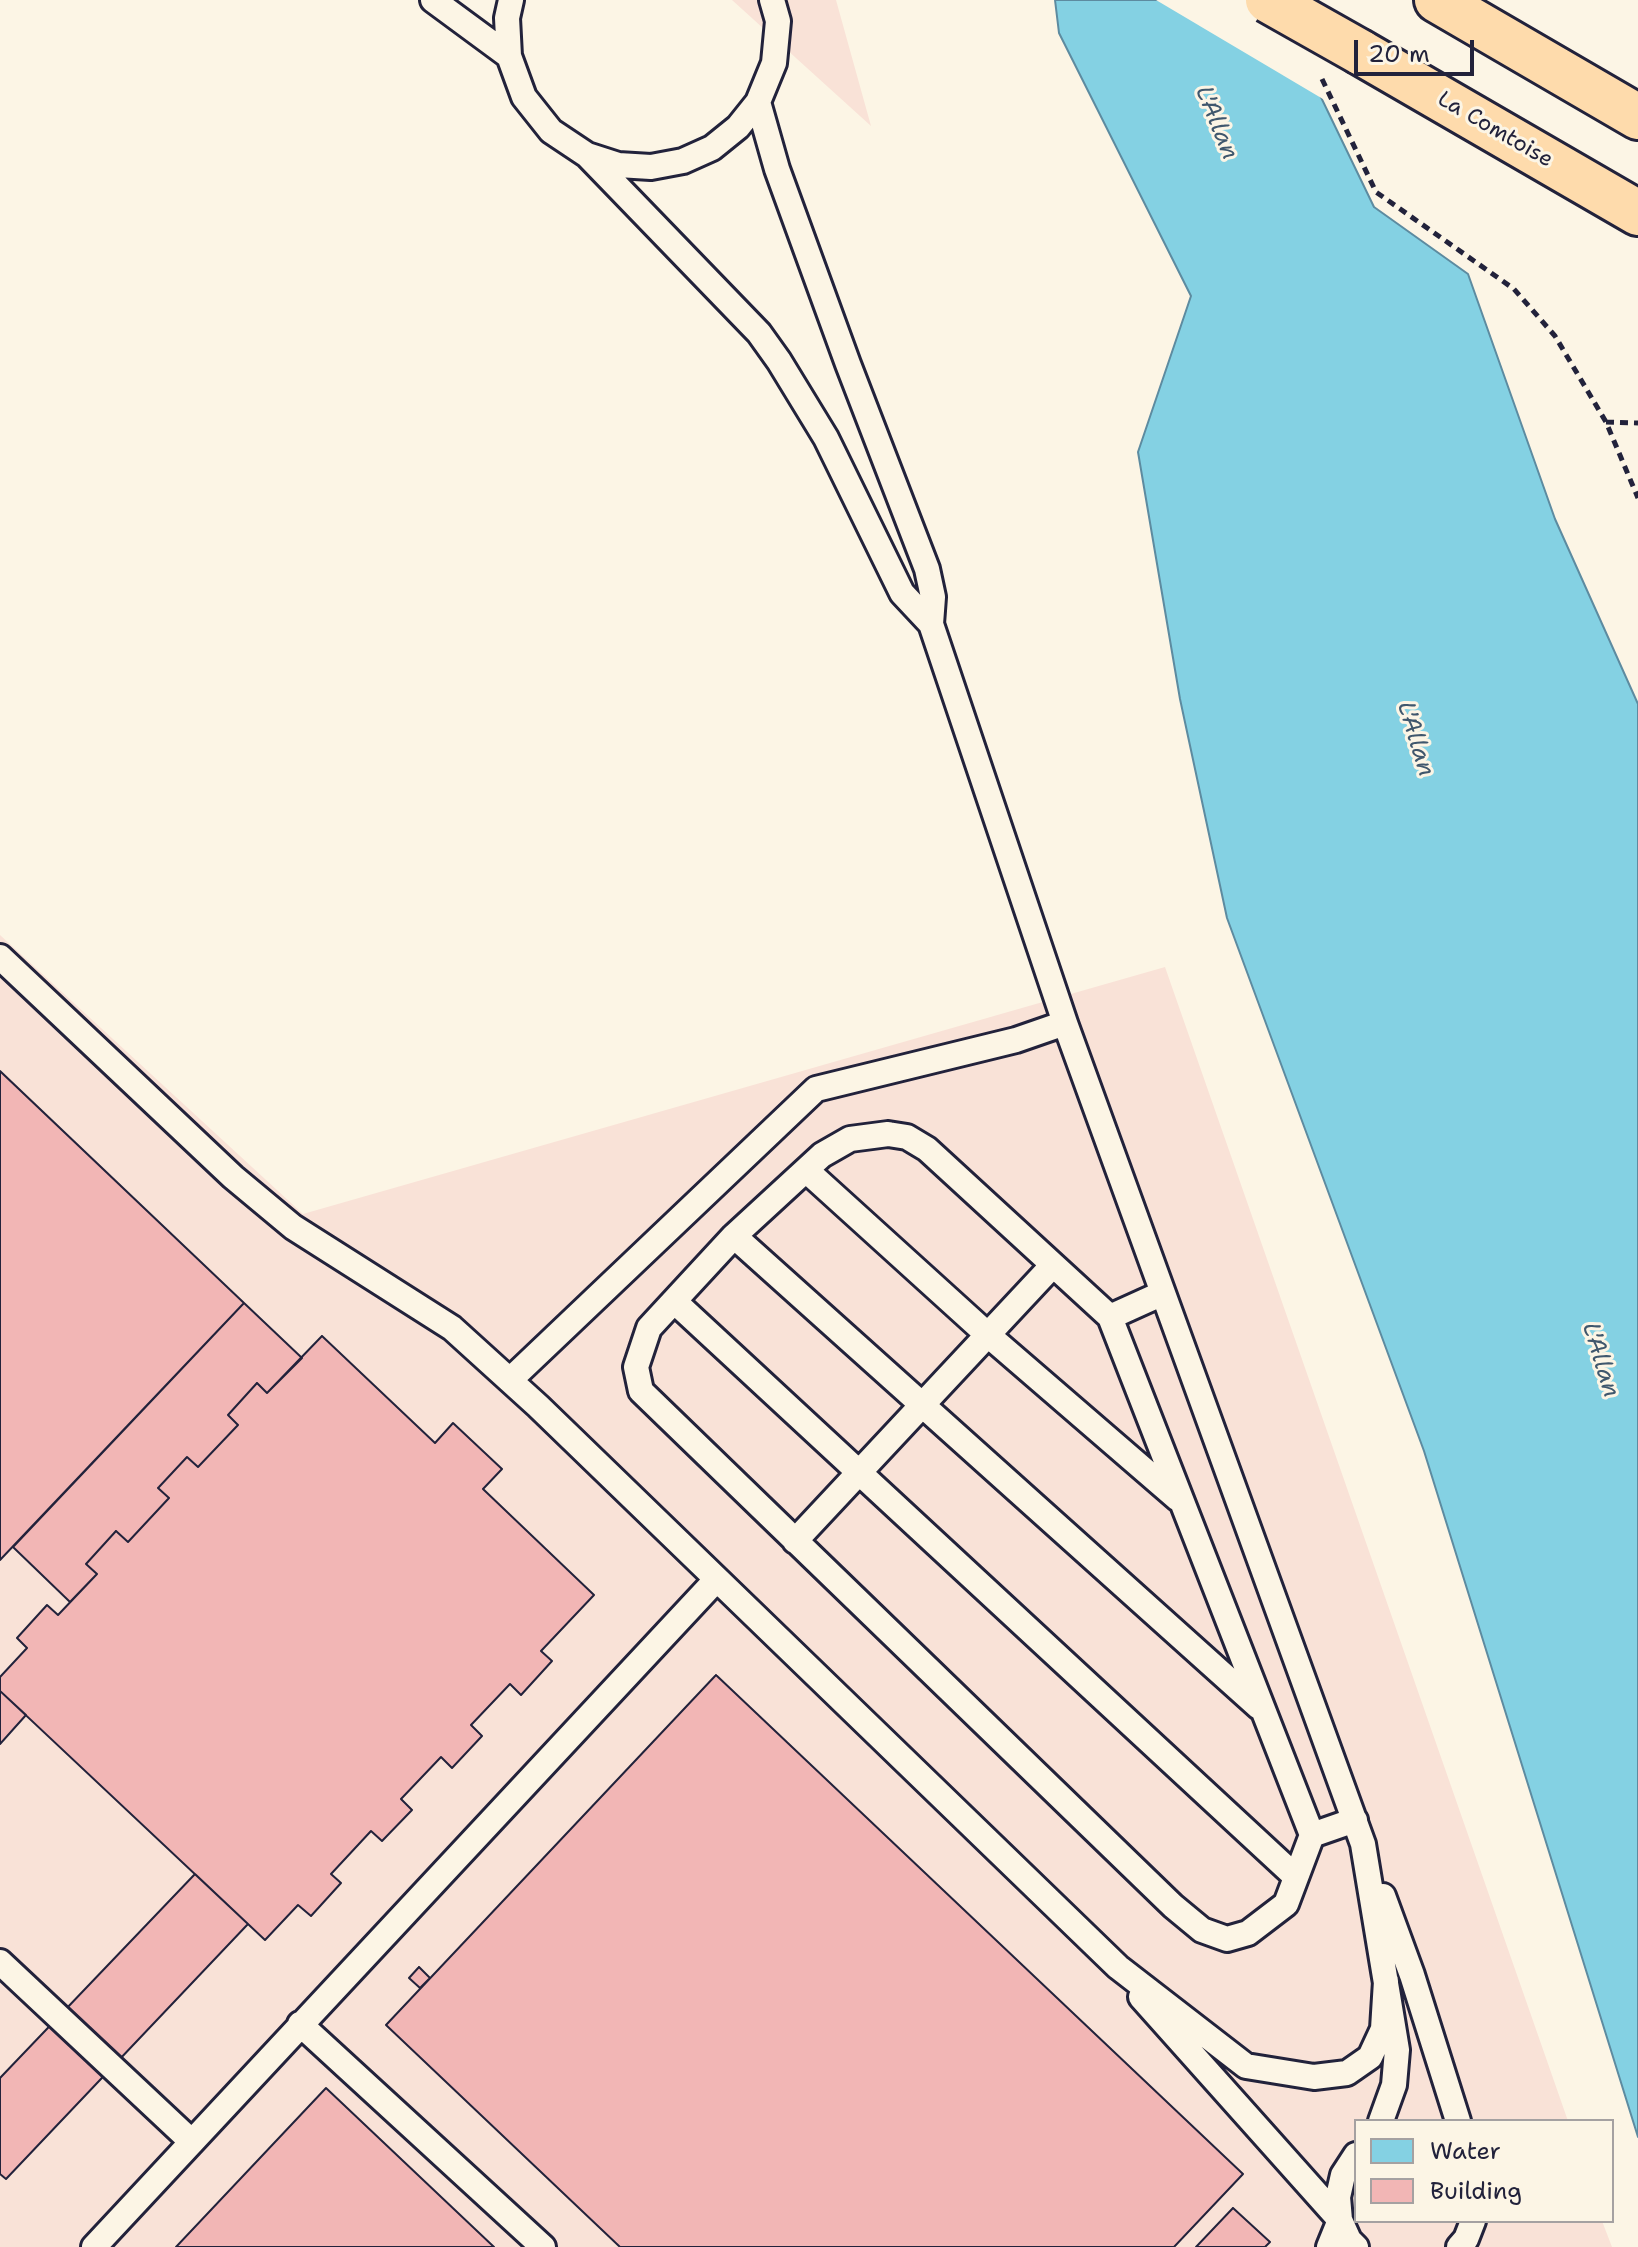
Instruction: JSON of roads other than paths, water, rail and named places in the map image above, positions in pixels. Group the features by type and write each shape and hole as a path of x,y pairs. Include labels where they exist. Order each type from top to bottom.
{"highway":[{"name":"La Comtoise","path":"1268,0 1638,216"},
{"path":"1437,0 1638,117"}],"lane":[{"path":"433,0 509,56"},
{"path":"511,0 507,18 509,56 524,97 551,131 587,155 759,333 826,438 902,593 931,624"},
{"path":"587,155 618,165 651,167 683,161 712,148 738,127 758,102 774,63 778,21 772,0"},
{"path":"758,102 777,169 812,266 927,569 933,597 931,624 1065,1023 1412,1975 1457,2119"},
{"path":"0,957 245,1187 293,1227 452,1328 510,1380 1118,1967 1246,2066 1314,2077 1347,2073 1370,2057 1383,2029 1386,1981"},
{"path":"510,1380 816,1089 1016,1040 1065,1023"},
{"path":"888,1134 907,1137 927,1149 1110,1317 1312,1835 1286,1904 1248,1933 1227,1939 1202,1930 1173,1906 641,1391 636,1367 649,1328 734,1236 806,1170 822,1155 850,1139 888,1134"},
{"path":"806,1170 988,1335 1180,1500"},
{"path":"734,1236 1263,1710"},
{"path":"795,1541 1053,1265"},
{"path":"1110,1317 1163,1293"},
{"path":"674,1301 1296,1877"},
{"path":"94,2247 716,1580"},
{"path":"1312,1835 1355,1820"},
{"path":"1363,1844 1397,2050 1394,2085 1382,2119"},
{"path":"0,1962 192,2142"},
{"path":"1118,1967 1151,2011 1340,2220 1349,2240 1356,2247"},
{"path":"300,2024 543,2247"},
{"path":"1329,2247 1340,2220 1338,2197 1343,2175 1354,2158"}],"water":[{"name":"L'Allan","path":"1055,0 1274,0 1374,207 1468,274 1555,519 1638,704 1638,2137 1424,1451 1227,918 1180,699 1138,452 1191,296 1059,33"}]}
